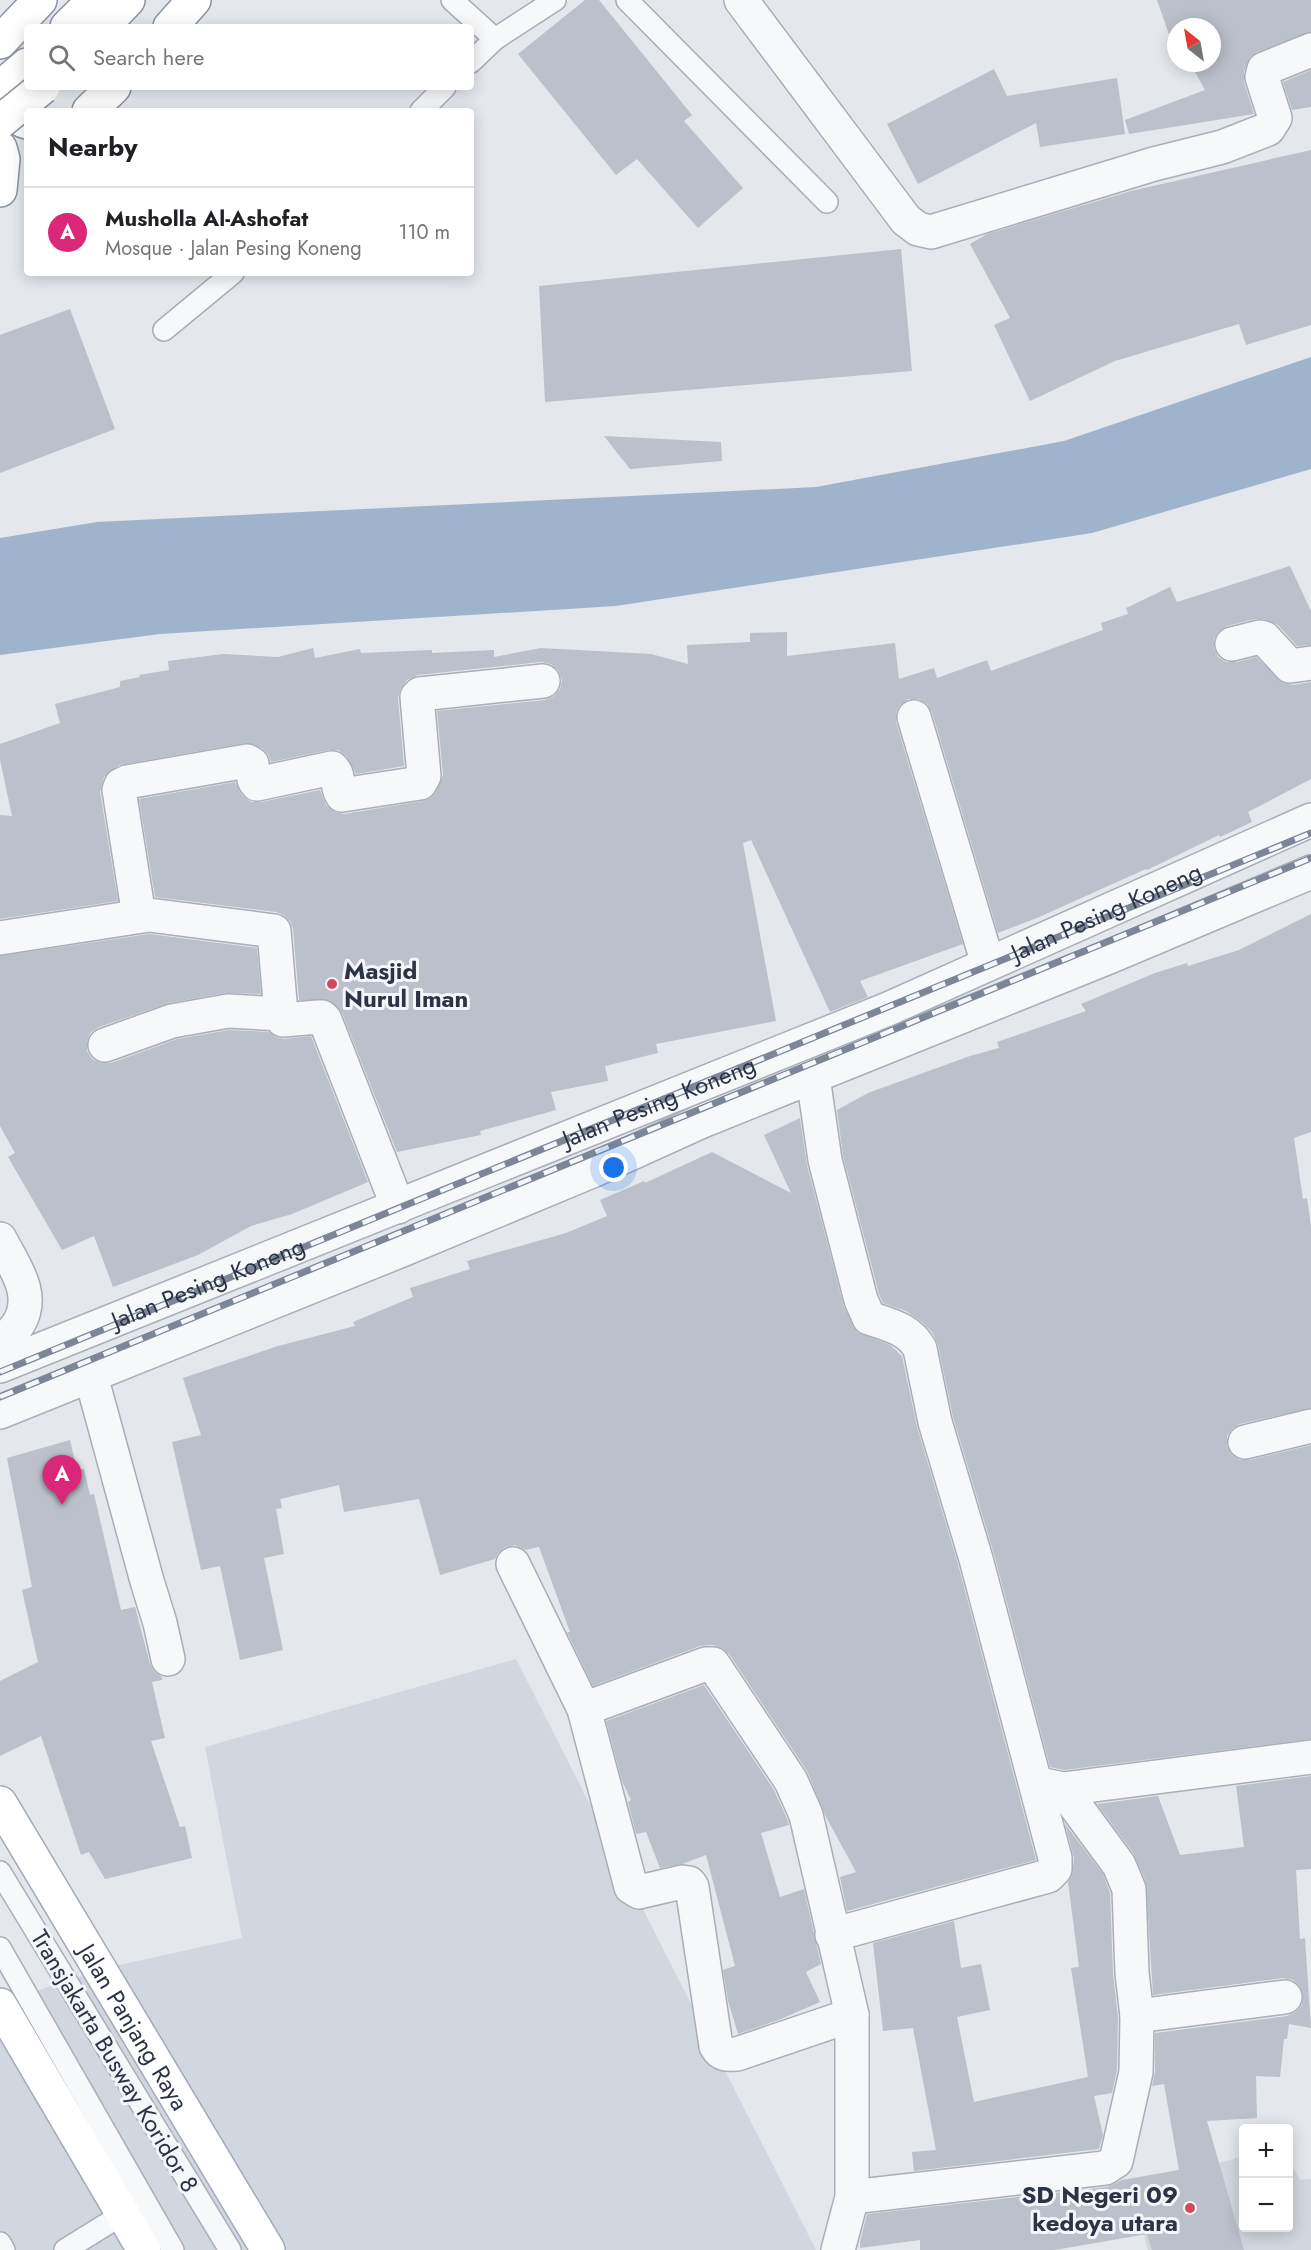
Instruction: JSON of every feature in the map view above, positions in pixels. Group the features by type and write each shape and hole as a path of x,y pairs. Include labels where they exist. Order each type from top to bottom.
{"main road":[{"path":"0,42 40,0"},
{"path":"70,24 94,0"},
{"path":"105,24 128,0"},
{"path":"0,88 24,68"},
{"path":"0,122 39,90"},
{"path":"92,108 111,90"},
{"path":"0,94 12,112 24,121"},
{"path":"0,148 3,159 0,190"},
{"path":"0,190 24,170"},
{"name":"Jalan Panjang Raya","path":"0,1803 268,2250"},
{"path":"0,2005 144,2250"}],"street":[{"path":"741,0 906,220 918,229 931,232 1154,164 1222,147 1268,129 1275,117 1262,77 1263,69 1311,50"},
{"path":"1232,644 1260,636 1290,666 1311,663"},
{"path":"140,916 119,790 121,785 127,782 247,761 252,764 254,780 257,784 332,768 342,795 420,783 424,776 417,697 420,694 543,681"},
{"path":"914,717 988,964"},
{"name":"Jalan Pesing Koneng","path":"0,1366 888,1009 1311,820"},
{"path":"0,1412 592,1171 700,1122 1311,872"},
{"path":"0,938 149,915 274,931 281,1014 284,1020 288,1021 318,1017 325,1020 398,1207"},
{"path":"105,1045 172,1021 228,1011 281,1014"},
{"path":"813,1077 825,1160 861,1300 869,1318 909,1333 920,1349 934,1422 1050,1787 1055,1858 1055,1869 1048,1876 832,1935"},
{"path":"0,1239 25,1290 25,1307 18,1324 0,1345"},
{"path":"91,1376 168,1659"},
{"path":"1245,1442 1311,1426"},
{"path":"513,1564 584,1709 631,1887 639,1892 682,1882 689,1883 692,1887 716,2046 720,2052 728,2055 737,2054 852,2015"},
{"path":"584,1709 706,1664 713,1664 791,1781 800,1799 806,1815 852,2015 852,2197 838,2250"},
{"path":"1050,1787 1311,1757"},
{"path":"852,2197 1111,2166 1118,2156 1136,2072 1137,2016 1132,1973 1129,1889 1119,1865 1050,1787"},
{"path":"1137,2016 1285,1997"}],"lane":[{"path":"452,0 495,39"},
{"path":"474,59 495,39 555,0"},
{"path":"627,0 827,202"},
{"path":"425,108 442,90"},
{"path":"164,330 229,276"},
{"name":"Transjakarta Busway Koridor 8","path":"0,1872 230,2250"},
{"name":"Transjakarta Busway Koridor 8","path":"0,1948 173,2250"},
{"path":"65,2250 123,2214"},
{"path":"0,2243 4,2250"}],"shaded area":[{"path":"516,1659 816,2250 0,2250 0,2003 106,1968 242,1938 205,1747"},
{"name":"SD Negeri 09 kedoya utara","path":"1239,2157 1239,2232 1293,2232 1293,2167 1300,2180 1311,2179 1311,2250 1148,2250 1132,2189"}],"water":[{"path":"1311,357 1311,469 1092,533 616,606 160,634 0,655 0,538 97,522 816,487 1064,441"}],"building":[{"path":"585,0 599,0 692,115 684,121 743,188 698,228 637,159 616,175 518,54"},
{"path":"1157,0 1311,0 1311,32 1257,52 1250,57 1244,72 1244,82 1254,114 1129,134 1125,120 1205,90 1195,72 1221,72 1221,18 1167,18 1167,29"},
{"path":"994,69 1007,96 1117,78 1125,134 1040,147 1036,123 918,184 887,124"},
{"path":"1311,70 1311,107 1292,110 1283,82"},
{"path":"1311,150 1311,325 1246,345 1239,324 1115,361 1030,401 994,325 1010,318 970,244 987,234 1131,191"},
{"path":"901,249 912,371 545,402 539,286"},
{"path":"70,309 115,429 0,473 0,335"},
{"path":"604,436 721,442 722,461 630,469"},
{"path":"1290,566 1311,611 1311,645 1297,646 1278,625 1264,619 1227,626 1219,631 1214,639 1214,648 1218,657 1226,662 1237,662 1256,657 1283,683 1293,685 1311,682 1311,779 1248,812 1252,822 1220,837 1219,835 1147,870 998,933 932,712 927,704 919,699 908,699 900,705 896,712 896,722 963,944 860,981 868,997 830,1012 751,840 743,843 776,1021 656,1044 658,1053 605,1066 608,1081 551,1092 556,1110 480,1131 481,1135 397,1152 342,1013 329,1000 299,1000 293,929 290,921 284,915 276,912 155,897 139,799 235,782 242,795 251,802 320,790 326,805 335,812 344,814 423,801 431,798 436,792 443,775 437,711 545,700 554,696 560,689 562,680 558,670 551,664 541,662 418,675 407,680 398,698 404,766 356,774 346,756 338,750 271,762 268,754 262,748 245,743 119,765 104,777 100,792 118,901 0,919 0,815 12,816 0,760 0,744 60,723 55,704 120,687 120,681 140,677 139,675 169,670 168,661 223,654 278,657 313,648 315,658 360,649 361,653 494,650 494,657 541,648 651,654 688,664 687,645 750,642 750,633 787,632 787,656 895,643 899,679 934,668 937,678 987,660 991,671 1103,630 1101,623 1128,614 1126,608 1170,587 1177,602"},
{"path":"1311,914 1311,1132 1294,1138 1303,1199 1307,1198 1311,1226 1311,1408 1240,1424 1227,1436 1227,1446 1232,1455 1240,1460 1249,1460 1311,1445 1311,1739 1064,1770 1050,1767 994,1554 953,1417 938,1345 932,1332 922,1322 906,1311 883,1303 879,1294 843,1156 837,1110 868,1093 970,1056 999,1048 997,1042 1086,1011 1081,1004 1155,973 1187,963 1188,966 1239,950"},
{"path":"149,934 257,948 261,994 225,993 169,1003 99,1027 91,1032 87,1041 87,1051 92,1059 101,1063 111,1063 177,1039 229,1030 269,1032 284,1039 311,1036 368,1182 292,1214 251,1226 198,1255 113,1287 94,1236 62,1250 8,1157 15,1153 0,1126 0,956"},
{"path":"800,1118 807,1165 844,1307 857,1332 890,1345 902,1356 917,1427 958,1564 1036,1860 847,1911 840,1877 856,1872 825,1815 807,1771 729,1654 722,1648 713,1645 700,1646 593,1686 567,1632 570,1632 539,1547 525,1550 515,1545 505,1547 495,1559 440,1575 419,1499 344,1512 339,1485 280,1499 282,1508 276,1509 284,1554 264,1558 283,1650 240,1660 220,1566 201,1570 172,1442 201,1435 183,1378 278,1346 355,1326 353,1322 413,1297 410,1288 470,1269 467,1261 566,1233 607,1216 600,1200 644,1181 645,1183 712,1152 791,1193 764,1135"},
{"path":"70,1440 77,1470 84,1469 90,1495 94,1494 121,1610 135,1607 150,1664 154,1671 162,1677 162,1680 152,1682 165,1738 151,1741 180,1827 185,1826 192,1858 105,1879 89,1852 81,1855 41,1736 0,1756 0,1681 38,1662 22,1590 32,1587 7,1458"},
{"path":"704,1685 774,1790 788,1821 789,1825 761,1833 780,1897 804,1889 821,1964 806,1972 820,2002 738,2034 728,2001 723,1970 735,1966 706,1855 682,1864 660,1868 646,1832 636,1834 628,1802 631,1800 622,1781 606,1721"},
{"path":"1311,1776 1311,1869 1296,1870 1300,1939 1305,1938 1311,2028 1289,2024 1287,2039 1284,2039 1280,2077 1256,2076 1257,2118 1207,2121 1244,2250 1152,2250 1147,2234 1055,2250 920,2250 920,2240 860,2248 867,2214 1107,2187 1122,2180 1179,2170 1164,2084 1152,2086 1155,2072 1155,2033 1287,2016 1296,2012 1302,2005 1303,1994 1299,1985 1293,1980 1283,1978 1153,1995 1146,1882 1134,1854 1097,1804 1158,1796 1180,1855 1244,1847 1236,1786"},
{"path":"1065,1824 1103,1874 1110,1893 1113,1974 1118,2017 1117,2070 1112,2093 1094,2096 1103,2135 1099,2149 914,2171 912,2152 936,2150 913,2028 883,2031 873,1943 954,1921 961,1968 981,1964 990,2010 957,2017 974,2102 1088,2077 1071,1968 1079,1967 1068,1882 1072,1876 1074,1858"}],"railway":[{"path":"0,1372 1311,833"},
{"path":"0,1397 1311,858"}],"place":[{"name":"Masjid Nurul Iman","path":"332,984"},
{"name":"Musholla Al-Ashofat","path":"62,1505"},
{"name":"SD Negeri 09 kedoya utara","path":"1190,2208"}]}
